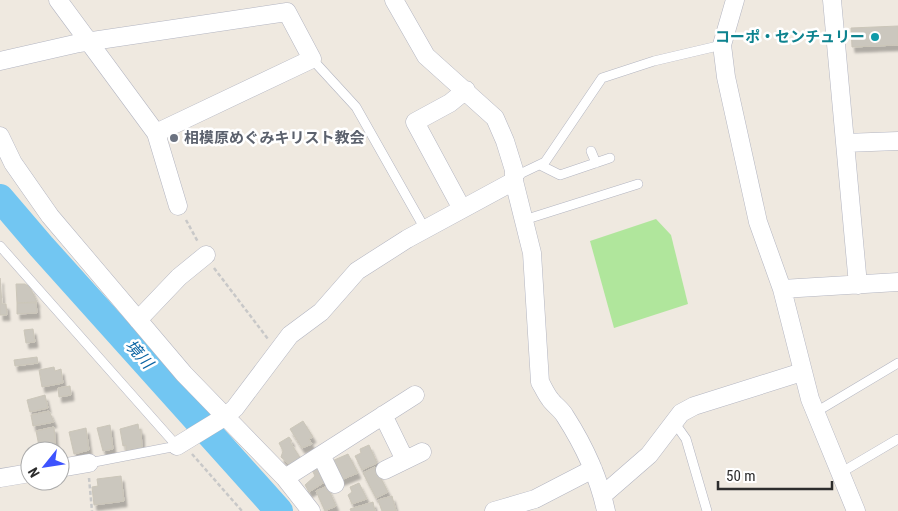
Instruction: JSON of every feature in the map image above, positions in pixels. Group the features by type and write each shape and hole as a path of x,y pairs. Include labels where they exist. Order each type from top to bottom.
{"street":[{"path":"58,0 156,133 178,206"},
{"path":"394,0 420,48 489,111 500,126 514,170 514,181 532,253 540,382 549,398 564,414 592,469 604,503 649,455 681,413 694,406 802,372"},
{"path":"735,0 722,45 726,77 758,222 782,289 802,372 816,412 842,472 852,510"},
{"path":"832,0 858,285"},
{"path":"0,61 90,42 287,12 312,59 156,133"},
{"path":"462,209 415,122 450,103 466,90"},
{"path":"0,136 13,163 31,192 184,374 224,418 285,478 311,511"},
{"path":"845,143 898,141"},
{"path":"181,444 224,418 235,408 290,335 321,312 357,271 425,229 514,181"},
{"path":"138,320 178,277 206,255"},
{"path":"782,289 898,282"},
{"path":"285,478 415,394"},
{"path":"383,415 405,460"},
{"path":"385,470 422,452"},
{"path":"321,455 335,484"},
{"path":"70,466 88,463"},
{"path":"494,511 534,499 592,469"},
{"path":"0,478 20,474"}],"lane":[{"path":"514,181 522,173 545,162 574,122 602,78 654,61 722,45"},
{"path":"312,59 356,107 425,229"},
{"path":"591,151 596,163"},
{"path":"540,165 560,175 610,158"},
{"path":"524,220 638,184"},
{"path":"0,246 181,444"},
{"path":"816,412 898,363"},
{"path":"674,422 686,439 707,511"},
{"path":"842,472 898,439"},
{"path":"88,463 181,444"}],"path":[{"path":"178,206 222,282 278,352"},
{"path":"88,463 92,511"}],"green space":[{"path":"656,219 671,235 688,304 614,328 590,241"}],"building":[{"name":"コーポ・センチュリー","path":"898,26 898,45 852,47 851,28"},
{"path":"0,278 2,304 6,304 7,315 0,315"},
{"path":"16,284 25,284 30,287 37,302 17,303"},
{"path":"17,303 36,303 37,313 17,314"},
{"path":"33,329 35,342 26,343 24,330"},
{"path":"37,357 38,363 15,366 14,360"},
{"path":"54,367 55,371 61,369 63,383 42,387 39,370"},
{"path":"70,386 71,395 59,397 58,388"},
{"path":"45,395 48,408 30,412 27,400"},
{"path":"49,411 54,422 33,426 31,415"},
{"path":"303,421 313,437 309,439 312,444 302,448 290,429"},
{"path":"138,424 139,430 141,429 142,449 126,451 126,445 123,446 120,429"},
{"path":"110,425 113,449 103,451 97,428"},
{"path":"54,427 55,441 38,441 36,431"},
{"path":"86,428 89,450 74,454 69,432"},
{"path":"289,437 292,441 290,442 301,459 291,466 281,457 283,451 279,443"},
{"path":"369,445 377,463 362,470 355,456 361,453 360,449"},
{"path":"348,454 358,473 341,480 332,461"},
{"path":"319,466 328,480 309,492 305,485 315,476 312,470"},
{"path":"375,467 388,492 376,498 363,473"},
{"path":"121,476 124,501 94,505 92,487 98,486 97,479"},
{"path":"359,483 367,499 352,504 348,495 352,492 350,487"},
{"path":"327,486 336,506 325,511 316,491"},
{"path":"392,496 396,511 382,511 378,500"},
{"path":"373,502 375,511 351,511 350,509"}],"waterway":[{"name":"境川","path":"0,198 279,511"}],"place":[{"name":"コーポ・センチュリー","path":"875,37"},
{"name":"相模原めぐみキリスト教会","path":"174,138"}]}
